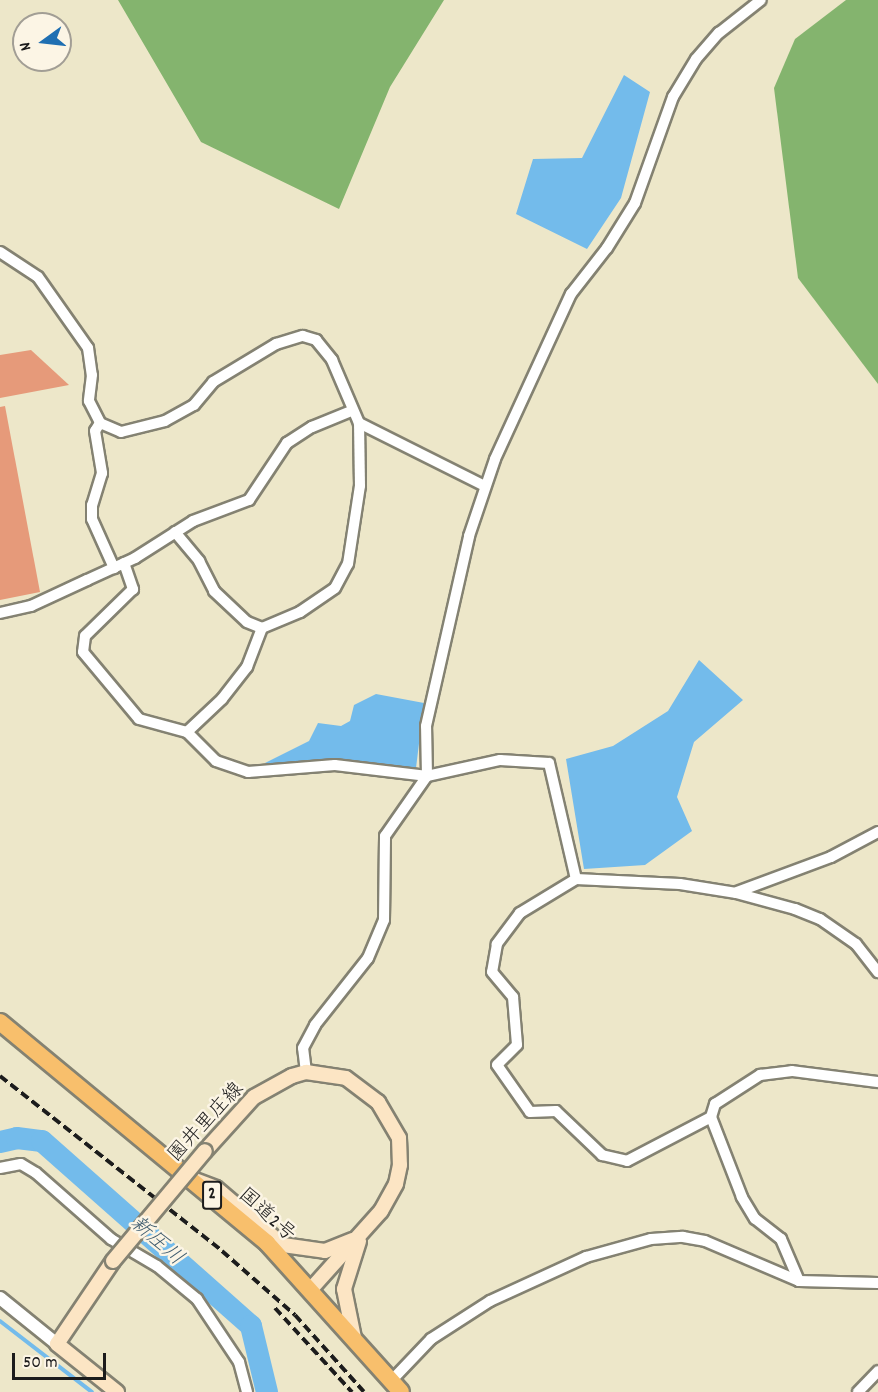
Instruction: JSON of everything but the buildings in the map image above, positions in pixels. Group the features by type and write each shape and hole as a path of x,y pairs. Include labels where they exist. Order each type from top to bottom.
{"highway":[{"name":"国道2号","path":"0,1022 267,1243 397,1386"}],"main road":[{"name":"園井里庄線","path":"57,1344 113,1261 205,1150 254,1097 276,1083 306,1072 338,1076 362,1089 378,1102 399,1138 400,1165 396,1184 381,1211 311,1289"},
{"path":"190,1178 216,1188 283,1245 325,1251 360,1236"},
{"path":"354,1338 344,1289 360,1236"},
{"path":"57,1344 117,1392"}],"street":[{"path":"306,1072 303,1048 315,1025 368,958 384,920 385,836 427,776 426,726 469,536 485,486 571,294 607,248 635,203 673,97 696,59 720,33 761,0"},
{"path":"0,252 38,277 88,348 92,375 89,401 100,423 121,432 165,421 194,405 213,382 276,344 303,336 316,340 332,360 351,411 359,423 485,486"},
{"path":"0,614 30,606 119,565 175,532 249,500 287,443 312,427 351,411"},
{"path":"100,423 96,431 102,473 92,519 133,589 85,636 83,652 139,718 187,732 216,761 248,772 335,765 427,776 500,760 549,763 576,879"},
{"path":"175,532 199,561 214,591 247,622 262,628 300,612 335,588 348,564 360,486 359,423"},
{"path":"187,732 222,699 247,667 262,628"},
{"path":"736,892 831,857 878,832"},
{"path":"711,1117 627,1161 602,1155 556,1111 530,1112 497,1065 517,1044 513,997 492,972 497,944 520,913 576,879 680,884 736,892 820,919 856,944 878,972"},
{"path":"799,1281 781,1239 755,1219 742,1197 711,1117 715,1104 760,1075 792,1071 878,1082"},
{"path":"0,1168 21,1164 36,1173 111,1239 156,1266 197,1299 239,1362 247,1392"},
{"path":"397,1386 431,1339 490,1301 575,1261 651,1239 683,1237 705,1241 799,1281 878,1283"},
{"path":"0,1298 57,1344"},
{"path":"858,1392 878,1371"}],"green space":[{"path":"118,0 444,0 390,87 339,209 201,142"},
{"path":"846,0 878,0 878,384 798,278 774,88 795,39"}],"water":[{"path":"624,75 650,92 621,198 587,249 516,214 533,159 582,158"},
{"path":"699,660 743,700 694,742 677,797 692,831 645,865 584,869 566,759 613,746 668,711"},
{"path":"376,694 424,703 416,768 353,762 274,767 265,763 309,741 318,723 341,726 350,721 354,705"}],"waterway":[{"name":"新圧川","path":"0,1142 17,1138 42,1141 251,1326 267,1392"},
{"path":"0,1321 92,1392"}],"railway":[{"path":"0,1076 222,1251 295,1315 364,1392"},
{"path":"275,1308 352,1392"}]}
